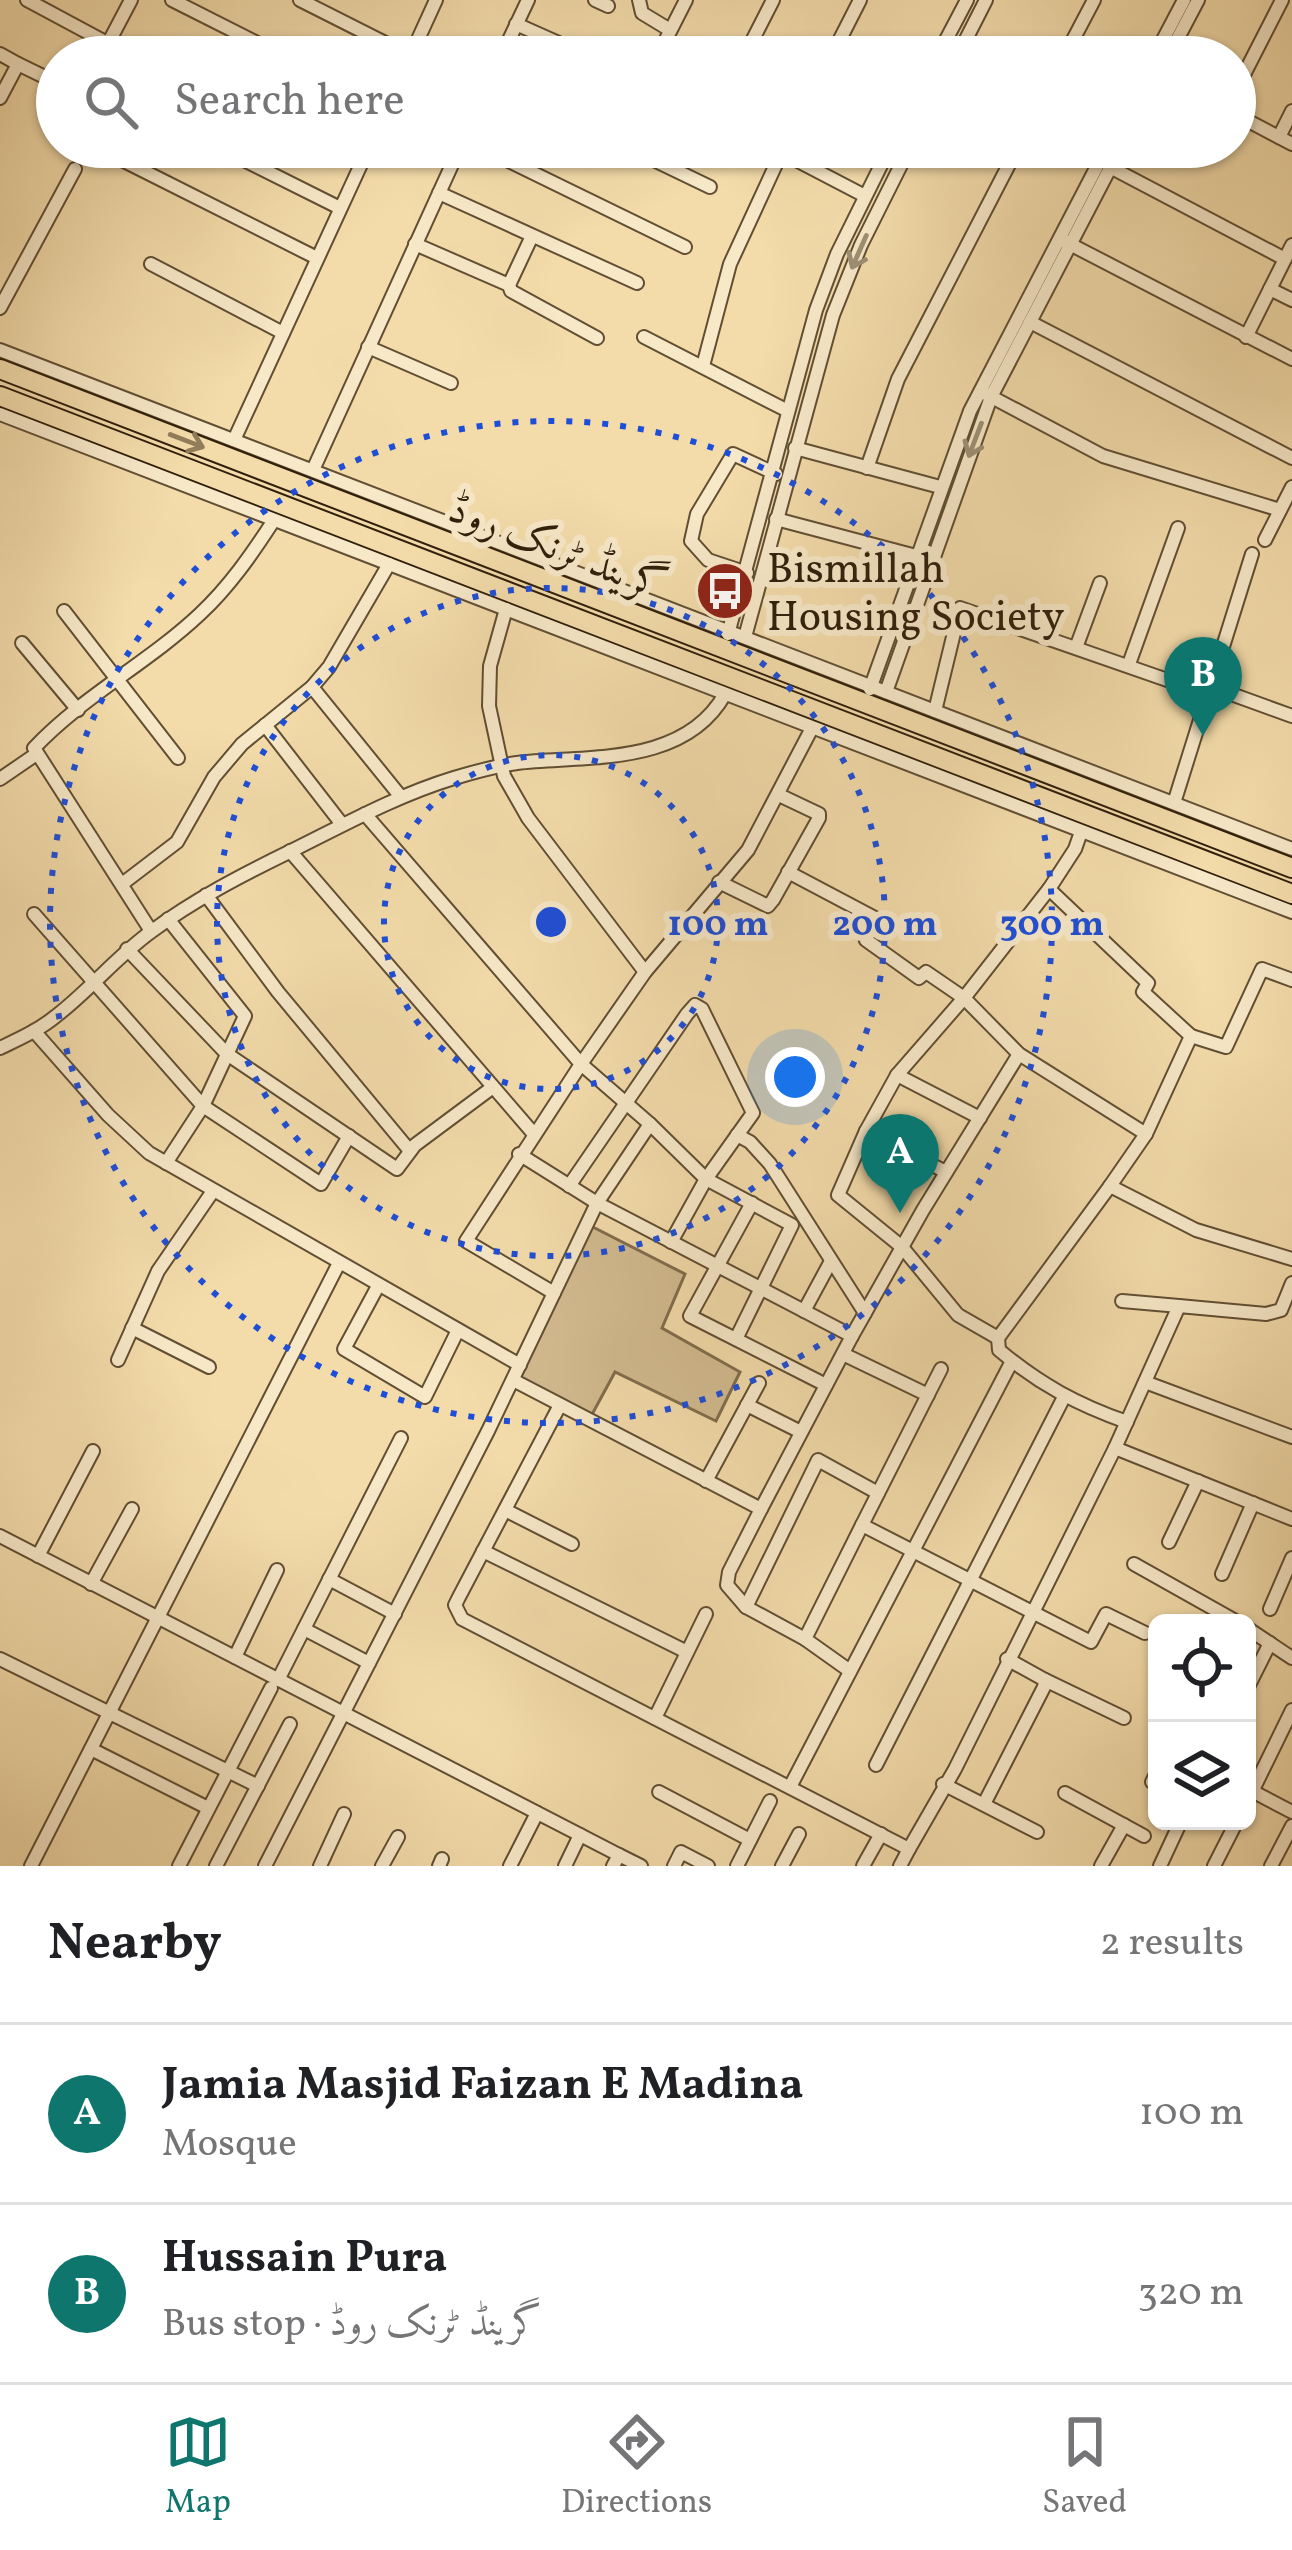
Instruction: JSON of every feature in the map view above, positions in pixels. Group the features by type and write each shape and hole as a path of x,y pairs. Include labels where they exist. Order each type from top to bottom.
{"highway":[{"name":"گرینڈ ٹرنک روڈ","path":"0,368 420,522 527,574 569,579 727,639 1292,868"},
{"name":"گرینڈ ٹرنک روڈ","path":"0,396 29,416 512,604 1292,894"},
{"path":"512,604 527,574"}],"street":[{"path":"27,0 94,36"},
{"path":"113,36 131,0"},
{"path":"172,0 243,36"},
{"path":"300,0 371,36"},
{"path":"511,36 528,0"},
{"path":"639,0 642,13 670,30"},
{"path":"667,36 686,0"},
{"path":"754,36 773,0"},
{"path":"842,36 860,0"},
{"path":"948,36 967,0"},
{"path":"968,36 986,0"},
{"path":"1075,36 1094,0"},
{"path":"1167,36 1183,10 1198,0"},
{"path":"1256,51 1282,0"},
{"path":"418,36 430,2"},
{"path":"516,24 543,36"},
{"path":"0,54 36,73"},
{"path":"0,98 18,64"},
{"path":"1256,125 1285,140 1292,111"},
{"path":"136,168 317,258"},
{"path":"260,168 340,208"},
{"path":"234,440 359,168"},
{"path":"313,470 450,168"},
{"path":"523,168 686,247"},
{"path":"670,168 710,188"},
{"path":"703,366 730,264 771,168"},
{"path":"814,168 865,196"},
{"path":"879,168 824,286 727,639 746,637 868,694 886,692 1292,849"},
{"path":"746,637 839,298 900,168"},
{"path":"867,468 898,379 1007,168"},
{"path":"868,694 940,487 1103,168"},
{"path":"1111,168 1285,259"},
{"path":"0,308 75,169"},
{"path":"439,193 637,283"},
{"path":"508,285 532,236"},
{"path":"886,692 986,394 1030,322 1065,241"},
{"path":"1065,241 1292,359"},
{"path":"415,244 508,285 511,291 597,338"},
{"path":"1246,337 1292,245"},
{"path":"151,264 283,333"},
{"path":"1270,289 1292,300"},
{"path":"1030,322 1292,458"},
{"path":"644,338 788,411"},
{"path":"368,346 451,383"},
{"path":"0,350 313,470 420,522 569,579"},
{"path":"986,394 1121,463 1280,510"},
{"path":"0,414 29,416 274,520 512,604 725,694 1292,912"},
{"path":"795,448 940,487"},
{"path":"760,577 703,557 691,541 692,524 733,454 787,478"},
{"path":"1265,540 1292,487"},
{"path":"776,519 916,556"},
{"path":"152,931 34,748 199,615 247,563 274,520"},
{"path":"1129,664 1178,528"},
{"path":"1174,803 1252,554"},
{"path":"122,884 184,835 214,777 242,744 312,687 329,667 389,564"},
{"path":"1076,645 1100,583"},
{"path":"512,604 490,666 489,706 501,766 528,818 645,972"},
{"path":"935,711 960,608 1196,689 1212,687 1292,716"},
{"path":"64,611 178,758"},
{"path":"22,643 78,710"},
{"path":"312,687 401,797"},
{"path":"0,1048 34,1031 168,920 341,823 401,797 501,766 640,751 705,721 725,694"},
{"path":"265,725 341,823"},
{"path":"554,1293 466,1241 519,1154 645,972 748,850 812,728"},
{"path":"0,779 35,754"},
{"path":"719,882 768,906 819,814 779,795"},
{"path":"365,814 581,1064 706,1179 792,1225 736,1339"},
{"path":"998,1338 958,1315 902,1246 838,1195 897,1075 1049,889 1081,832"},
{"path":"290,851 533,1133"},
{"path":"788,872 875,919 866,940 919,978 926,972 964,998 1019,1054 1146,1134"},
{"path":"1049,889 1148,983 1143,992 1191,1036 1226,1046 1262,969 1292,980"},
{"path":"206,895 278,992 410,1151"},
{"path":"34,914 203,1106 321,1184 349,1136"},
{"path":"166,1163 203,1106 244,1016 168,920"},
{"path":"128,950 227,1054 397,1168 410,1151 494,1087"},
{"path":"569,1186 694,1005 702,1009 753,1113 706,1179 671,1242"},
{"path":"34,1031 108,1115 166,1163 520,1365"},
{"path":"1127,1422 1064,1397 999,1350 998,1338 1146,1134 1191,1036"},
{"path":"850,1671 805,1639 746,1607 727,1586 729,1572 902,1246 1019,1054"},
{"path":"897,1075 980,1118"},
{"path":"265,1866 513,1380 597,1203 650,1124"},
{"path":"866,1131 946,1172"},
{"path":"737,1135 770,1164 865,1313"},
{"path":"519,1154 597,1203 852,1336"},
{"path":"1110,1186 1196,1229 1292,1259"},
{"path":"118,1360 158,1271 214,1191"},
{"path":"752,1203 690,1316 826,1385"},
{"path":"804,1311 831,1261"},
{"path":"31,1866 338,1263"},
{"path":"1121,1301 1266,1314 1281,1310 1292,1283"},
{"path":"378,1286 344,1349 425,1397 458,1330"},
{"path":"900,1866 955,1768 1115,1448 1179,1306"},
{"path":"132,1328 209,1367"},
{"path":"843,1354 928,1395"},
{"path":"790,1787 1012,1361"},
{"path":"805,1639 941,1369"},
{"path":"513,1380 760,1509"},
{"path":"1145,1382 1292,1437"},
{"path":"706,1481 759,1383"},
{"path":"876,1765 1064,1397"},
{"path":"560,1405 455,1605 462,1619 909,1849"},
{"path":"747,1406 801,1432"},
{"path":"178,1866 401,1438"},
{"path":"1115,1448 1292,1519"},
{"path":"38,1556 93,1451"},
{"path":"746,1607 818,1460 878,1493"},
{"path":"1169,1542 1198,1481"},
{"path":"1222,1574 1252,1503"},
{"path":"91,1584 132,1509"},
{"path":"505,1510 572,1544"},
{"path":"862,1526 1091,1642 1106,1614 1145,1633"},
{"path":"0,1536 235,1657 275,1684 580,1835 616,1860 641,1866"},
{"path":"483,1551 688,1652"},
{"path":"1270,1610 1292,1558"},
{"path":"1134,1564 1216,1614"},
{"path":"235,1657 277,1570"},
{"path":"329,1579 395,1614"},
{"path":"655,1718 706,1614"},
{"path":"304,1629 369,1663"},
{"path":"1256,1634 1292,1658"},
{"path":"1256,1671 1270,1643"},
{"path":"0,1659 257,1786"},
{"path":"1007,1659 1124,1718"},
{"path":"984,1804 1045,1680"},
{"path":"1256,1785 1292,1710"},
{"path":"216,1866 290,1724"},
{"path":"91,1749 208,1808"},
{"path":"943,1784 1036,1832"},
{"path":"659,1792 750,1840"},
{"path":"1065,1793 1144,1836"},
{"path":"1256,1799 1292,1812"},
{"path":"737,1866 770,1801"},
{"path":"510,1866 537,1813"},
{"path":"320,1866 344,1814"},
{"path":"1101,1866 1124,1825"},
{"path":"1271,1866 1292,1826"},
{"path":"1160,1866 1177,1830"},
{"path":"1214,1866 1232,1830"},
{"path":"782,1866 799,1834"},
{"path":"863,1866 881,1834"},
{"path":"565,1866 580,1835"},
{"path":"382,1866 398,1838"},
{"path":"674,1866 681,1852 707,1866"}],"shaded area":[{"path":"587,1224 685,1274 662,1328 740,1372 716,1421 615,1372 589,1420 513,1380"}],"place":[{"name":"Bismillah Housing Society","path":"725,591"},
{"name":"Hussain Pura","path":"1203,736"},
{"name":"Jamia Masjid Faizan E Madina","path":"900,1213"}]}
